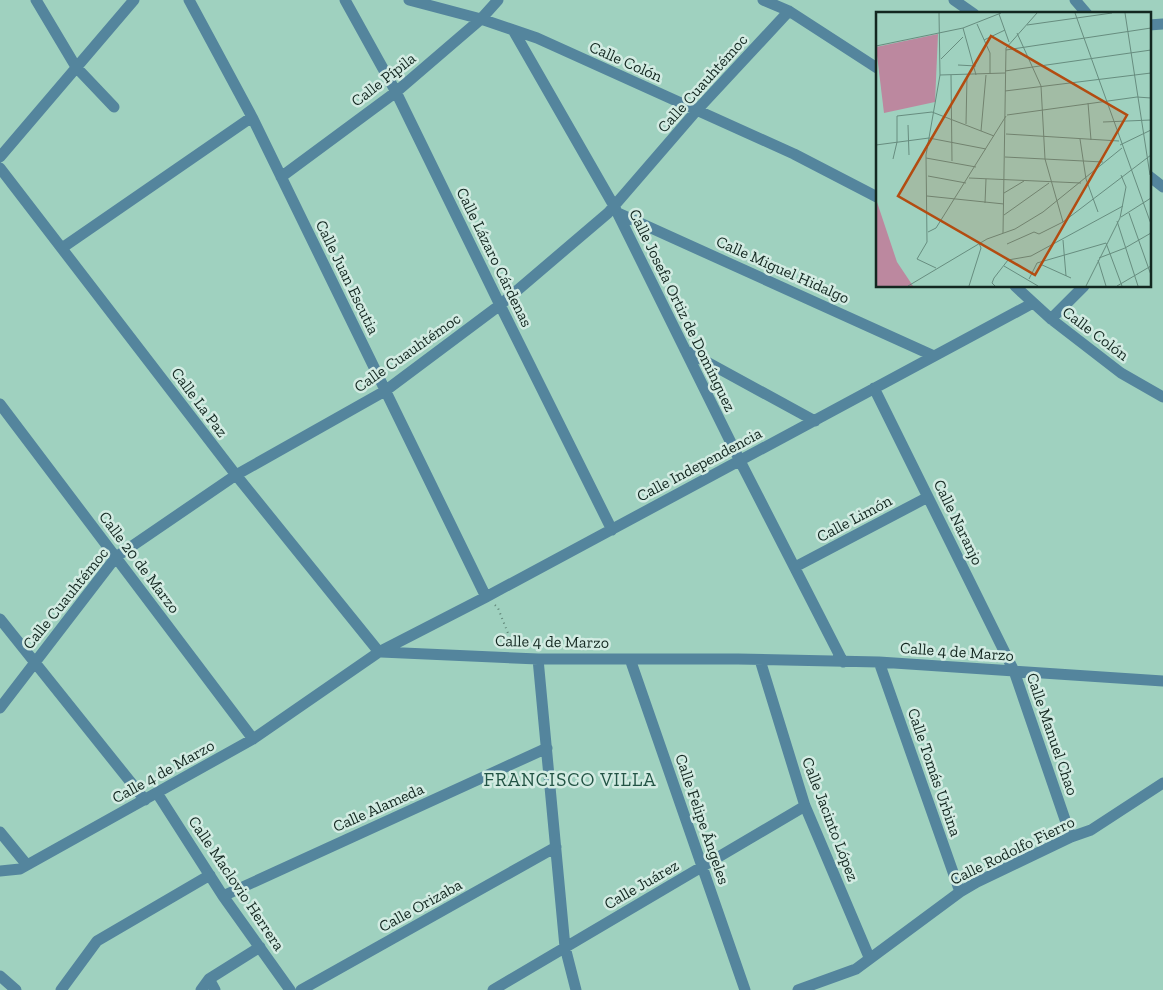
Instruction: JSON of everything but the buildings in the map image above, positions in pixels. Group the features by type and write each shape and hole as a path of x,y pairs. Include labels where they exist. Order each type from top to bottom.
{"street":[{"path":"36,0 76,67 114,108"},
{"path":"0,157 134,0"},
{"name":"Calle Juan Escutia","path":"189,0 252,117 486,597"},
{"name":"Calle Lázaro Cárdenas","path":"345,0 396,92 612,530"},
{"name":"Calle Colón","path":"409,0 481,19 537,38 794,154 876,196"},
{"name":"Calle Pípila","path":"281,177 396,92 481,19 498,0"},
{"path":"763,0 789,11 876,67"},
{"path":"954,0 971,12"},
{"path":"1075,0 1085,12"},
{"name":"Calle Cuauhtémoc","path":"0,708 116,557 236,475 385,391 500,305 608,213 616,209 697,110 789,11"},
{"path":"1150,25 1163,24"},
{"name":"Calle Josefa Ortiz de Domínguez","path":"513,30 616,209 740,461 843,662"},
{"path":"62,248 252,117"},
{"name":"Calle La Paz","path":"0,168 236,475 379,652"},
{"path":"1150,177 1163,187"},
{"name":"Calle Miguel Hidalgo","path":"616,209 934,356"},
{"name":"Calle Colón","path":"1017,288 1051,319 1121,373 1163,398"},
{"path":"1051,319 1082,288"},
{"name":"Calle Independencia","path":"379,652 612,530 1033,303"},
{"path":"685,350 815,420"},
{"name":"Calle Naranjo","path":"874,388 1014,671"},
{"name":"Calle 20 de Marzo","path":"0,404 253,739"},
{"name":"Calle Limón","path":"794,567 928,498"},
{"path":"0,620 144,800"},
{"name":"Calle 4 de Marzo","path":"0,871 20,869 253,739 379,652 538,659 879,662 1163,681"},
{"path":"538,659 565,947 576,990"},
{"name":"Calle Felipe Ángeles","path":"630,659 745,990"},
{"name":"Calle Jacinto López","path":"760,660 805,806 869,957"},
{"name":"Calle Tomás Urbina","path":"879,662 960,892"},
{"name":"Calle Manuel Chao","path":"1014,671 1071,837"},
{"name":"Calle Alameda","path":"223,896 547,748"},
{"name":"Calle Rodolfo Fierro","path":"798,990 856,968 960,892 1071,837 1091,830 1163,784"},
{"name":"Calle Maclovio Herrera","path":"157,793 223,896 290,990"},
{"name":"Calle Juárez","path":"493,990 805,806"},
{"path":"0,832 27,865"},
{"name":"Calle Orizaba","path":"301,990 556,847"},
{"path":"61,990 97,940 210,875"},
{"path":"200,990 209,979 260,947"},
{"path":"0,976 16,990"},
{"path":"209,979 215,990"}],"path":[{"path":"486,597 498,608 518,658"}],"district":[{"name":"FRANCISCO VILLA","path":"570,779"}]}
